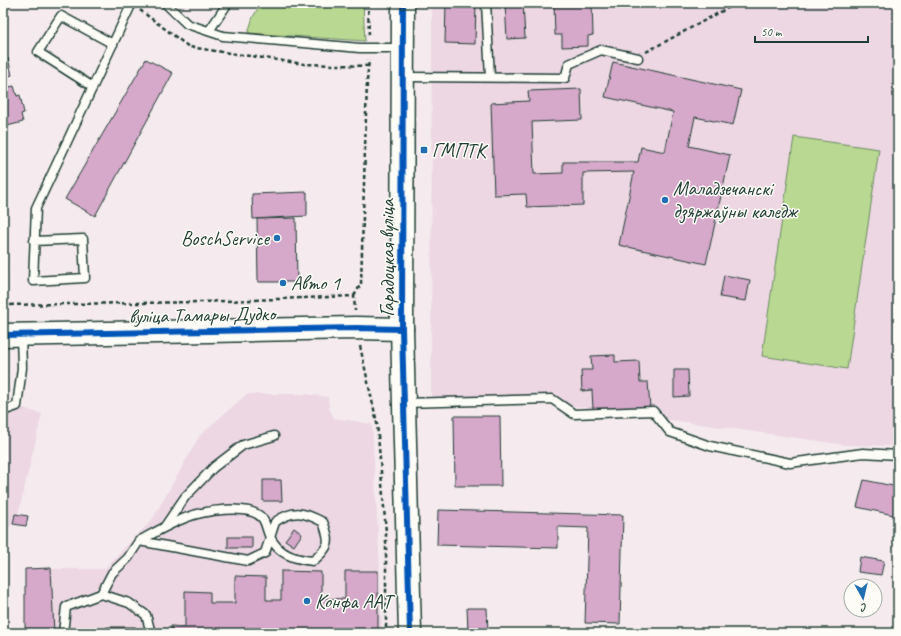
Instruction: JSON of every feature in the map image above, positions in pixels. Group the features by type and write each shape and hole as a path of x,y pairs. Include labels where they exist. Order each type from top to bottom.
{"street":[{"name":"Гарадоцкая вуліца","path":"403,3 402,329 410,633"},
{"name":"вуліца Тамары Дудко","path":"12,335 356,328 402,329"}],"lane":[{"path":"34,241 83,239 85,278 33,281 34,241 36,208 132,3"},
{"path":"165,3 188,24 223,36 369,49 403,48"},
{"path":"209,31 228,3"},
{"path":"486,3 490,77"},
{"path":"93,87 38,52 61,16 113,44"},
{"path":"402,78 564,78 569,64 601,50 638,58"},
{"path":"3,411 17,406 22,368 12,335"},
{"path":"404,403 552,399 574,414 653,411 670,432 710,446 790,463 863,453 898,455"},
{"path":"164,526 185,497 214,467 243,445 274,436"},
{"path":"101,594 112,573 128,558 139,541 164,526 187,517 236,509 256,513 263,518 270,539 282,552 298,560 313,561 325,550 329,537 323,522 307,514 286,515 275,522 270,539 265,553 248,561 139,541"},
{"path":"63,633 66,607 101,594 129,603 146,615 151,633"}],"path":[{"path":"368,3 370,66 367,81 361,284 354,296 356,328 377,423 386,532 386,633"},
{"path":"638,58 651,49 737,3"},
{"path":"3,305 201,302 354,296"}],"shaded area":[{"name":"Маладзечанскі дзяржаўны каледж","path":"432,3 898,3 898,446 846,445 546,402 431,397"},
{"path":"247,394 306,394 328,397 329,408 334,418 372,424 382,633 25,633 25,569 104,569 152,520 200,435"},
{"path":"3,405 17,406 42,414 18,515 13,524 3,531"}],"green space":[{"path":"261,3 363,3 365,41 248,33 253,17"},
{"path":"794,137 879,149 847,369 762,356"}],"building":[{"path":"446,3 476,3 475,44 445,43"},
{"path":"505,3 523,3 525,38 507,39"},
{"path":"554,3 592,3 593,35 588,36 588,46 562,47 562,35 555,35"},
{"path":"8,58 12,75 7,77 9,87 14,86 17,96 20,95 24,113 21,114 23,122 3,127 3,59"},
{"path":"146,59 173,73 95,216 65,199"},
{"path":"613,62 741,90 733,125 695,117 689,146 730,155 706,264 619,245 634,172 583,173 583,205 527,207 526,194 494,195 491,103 529,101 528,91 581,89 582,120 532,122 534,174 563,173 563,162 638,162 641,147 665,152 673,112 605,97"},
{"path":"307,192 307,216 253,219 252,194"},
{"name":"BoschService","path":"296,218 297,282 258,282 257,219"},
{"path":"3,252 6,270 3,271"},
{"path":"724,275 750,280 746,301 720,297"},
{"path":"615,355 615,362 639,361 640,382 648,382 650,408 593,409 592,390 582,391 581,370 592,370 591,356"},
{"path":"674,370 688,370 689,396 674,397"},
{"path":"454,416 500,416 501,486 455,486"},
{"path":"263,480 281,480 282,501 263,501"},
{"path":"864,480 898,487 898,516 857,507"},
{"path":"438,510 623,515 620,624 585,623 588,528 558,527 558,548 437,545"},
{"path":"15,514 28,516 26,526 13,524"},
{"path":"294,528 302,534 294,546 285,540"},
{"path":"228,537 252,537 252,548 228,548"},
{"path":"860,557 884,561 881,575 858,572"},
{"path":"51,568 54,633 25,633 25,569"},
{"name":"Конфа ААТ","path":"281,571 321,572 321,598 345,599 345,571 378,571 378,633 171,633 171,626 185,627 185,591 210,592 210,603 235,603 235,576 266,577 266,600 281,600"},
{"path":"467,608 487,608 488,633 468,633"},
{"path":"107,627 135,627 135,633 107,633"}],"cycle path":[{"path":"403,3 402,329 410,633"},
{"path":"3,335 356,328 402,329"}],"place":[{"name":"ГМПТК","path":"424,150"},
{"name":"Маладзечанскі дзяржаўны каледж","path":"665,200"},
{"name":"BoschService","path":"277,238"},
{"name":"Авто 1","path":"283,283"},
{"name":"Конфа ААТ","path":"307,601"}]}
